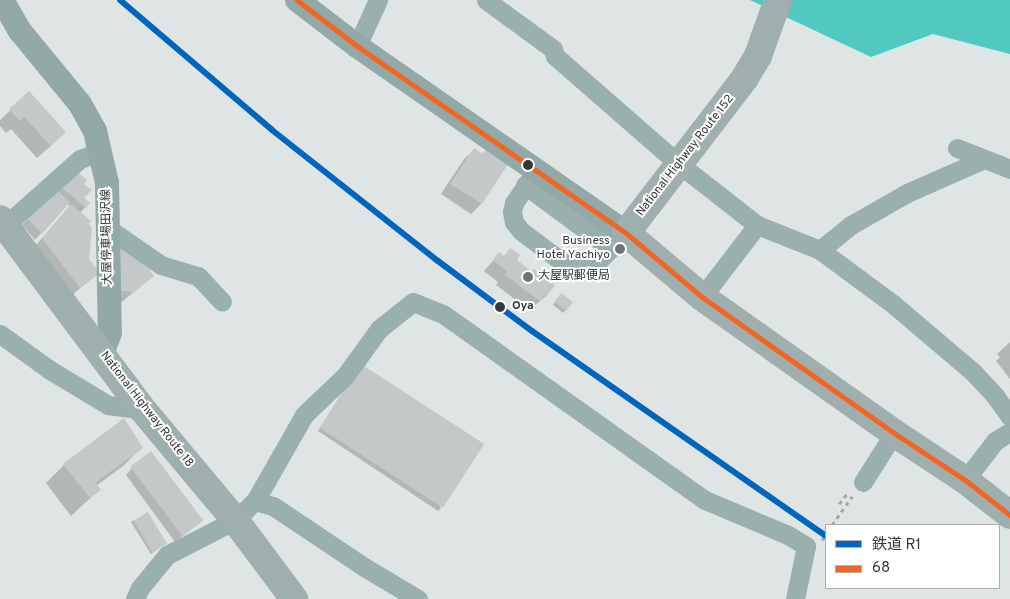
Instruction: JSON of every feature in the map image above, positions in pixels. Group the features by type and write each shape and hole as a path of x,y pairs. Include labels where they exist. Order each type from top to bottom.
{"highway":[{"name":"National Highway Route 152","path":"618,241 730,100 758,56 778,0"},
{"name":"National Highway Route 18","path":"2,225 143,410 235,520 294,599"},
{"path":"618,241 702,297 894,433 965,480 1010,515"}],"main road":[{"name":"大屋停車場田沢線","path":"2,0 20,31 80,104 94,131 100,152 107,183 106,227 110,333 102,354"},
{"path":"297,0 618,241"}],"street":[{"path":"357,46 378,0"},
{"path":"486,0 553,49 555,56 679,164 757,225 820,250 893,304 973,372 995,396 1010,417"},
{"path":"957,148 1010,170"},
{"path":"2,225 80,159 100,152"},
{"path":"820,250 851,225 907,193 984,159"},
{"path":"531,177 512,212 514,222 521,231 564,262 582,268 592,266 618,241"},
{"path":"702,297 757,225"},
{"path":"106,227 161,264 198,276 222,302"},
{"path":"135,599 140,588 167,555 235,520 255,501 304,415 345,376 378,329 414,302 443,314 705,500 788,535 806,546 795,599"},
{"path":"0,334 50,370 108,405 143,410"},
{"path":"965,480 995,441 1010,432"},
{"path":"863,482 894,433"},
{"path":"255,501 273,506 364,567 418,599"}],"path":[{"path":"833,524 844,507"}],"water":[{"path":"750,0 1010,0 1010,54 933,34 871,57"}],"building":[{"path":"29,91 66,132 51,146 24,117 20,121 9,109"},
{"path":"488,146 510,161 482,204 450,184 474,148 483,154"},
{"path":"74,169 87,180 84,184 92,190 84,198 90,203 86,208 60,186"},
{"path":"58,191 70,202 42,234 27,218"},
{"path":"71,204 91,221 89,224 92,228 89,259 100,273 80,288 42,238"},
{"path":"119,245 152,269 150,271 154,276 132,294 130,291 121,291"},
{"path":"510,248 520,255 517,260 532,272 534,269 539,273 541,271 546,274 544,277 555,285 546,297 544,296 540,301 505,275 507,271 493,260 499,252 504,256"},
{"path":"561,293 573,302 566,311 554,302"},
{"path":"361,364 484,444 443,508 320,428"},
{"path":"124,418 143,448 96,482 101,490 90,498 63,464"},
{"path":"151,451 203,520 183,536 130,467"},
{"path":"148,512 167,544 152,552 133,521"}],"rail line":[{"name":"R1","path":"120,0 272,130 438,261 532,331 825,535"}],"transit line":[{"name":"68","path":"297,0 357,46 626,233 702,297 894,433 965,480 1010,515"}],"place":[{"name":"Business Hotel Yachiyo","path":"620,249"},
{"name":"大屋駅郵便局","path":"528,277"},
{"name":"Oya","path":"500,307"}]}
